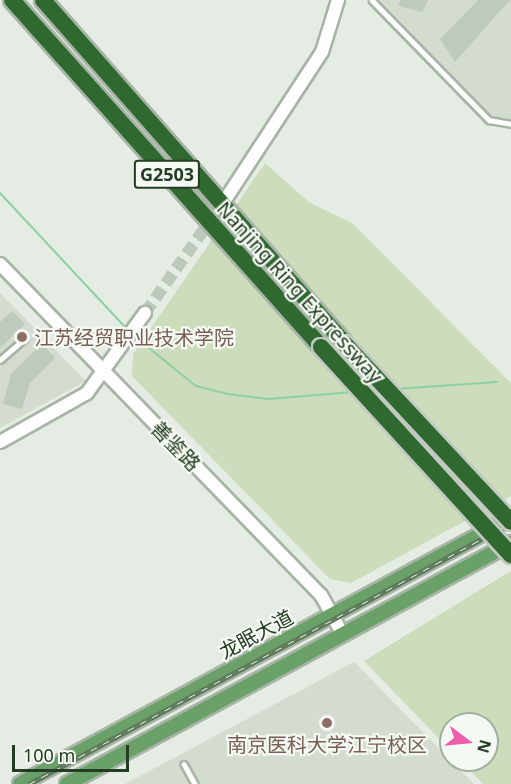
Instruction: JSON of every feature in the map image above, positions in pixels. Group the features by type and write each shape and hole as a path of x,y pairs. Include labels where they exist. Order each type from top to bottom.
{"highway":[{"name":"Nanjing Ring Expressway","path":"12,0 321,347 511,555"},
{"name":"Nanjing Ring Expressway","path":"43,0 345,344 511,520"}],"main road":[{"name":"龙眠大道","path":"20,784 511,520"},
{"path":"67,784 511,543"}],"street":[{"path":"227,196 322,52 338,0"},
{"name":"善鉴路","path":"0,264 321,595 343,635"},
{"path":"0,442 87,393 105,373 145,313"}],"lane":[{"path":"372,0 489,120 511,124"},
{"path":"0,360 24,339"},
{"path":"184,764 195,784"}],"shaded area":[{"path":"380,0 511,0 511,129 488,112"},
{"name":"江苏经贸职业技术学院","path":"0,293 86,381 0,428"},
{"name":"南京医科大学江宁校区","path":"354,662 439,748 439,772 462,772 474,784 125,784"}],"green space":[{"path":"265,163 310,203 352,223 511,383 511,496 351,583 330,579 132,376 133,354"},
{"path":"511,571 511,784 483,784 472,772 499,772 499,712 439,712 439,739 364,661"}],"building":[{"path":"401,0 428,0 422,12 398,6"},
{"path":"478,0 510,0 455,62 440,39"},
{"path":"12,311 25,324 0,348 0,322"},
{"path":"42,344 55,358 30,383 22,409 3,404 11,374"}],"waterway":[{"path":"0,193 127,329"},
{"path":"133,335 196,386 227,394 268,399 354,392"},
{"path":"395,389 497,382"}],"tunnel":[{"path":"145,313 226,198"}],"railway":[{"path":"29,784 511,523"}],"place":[{"name":"江苏经贸职业技术学院","path":"22,337"},
{"name":"南京医科大学江宁校区","path":"327,723"}]}
